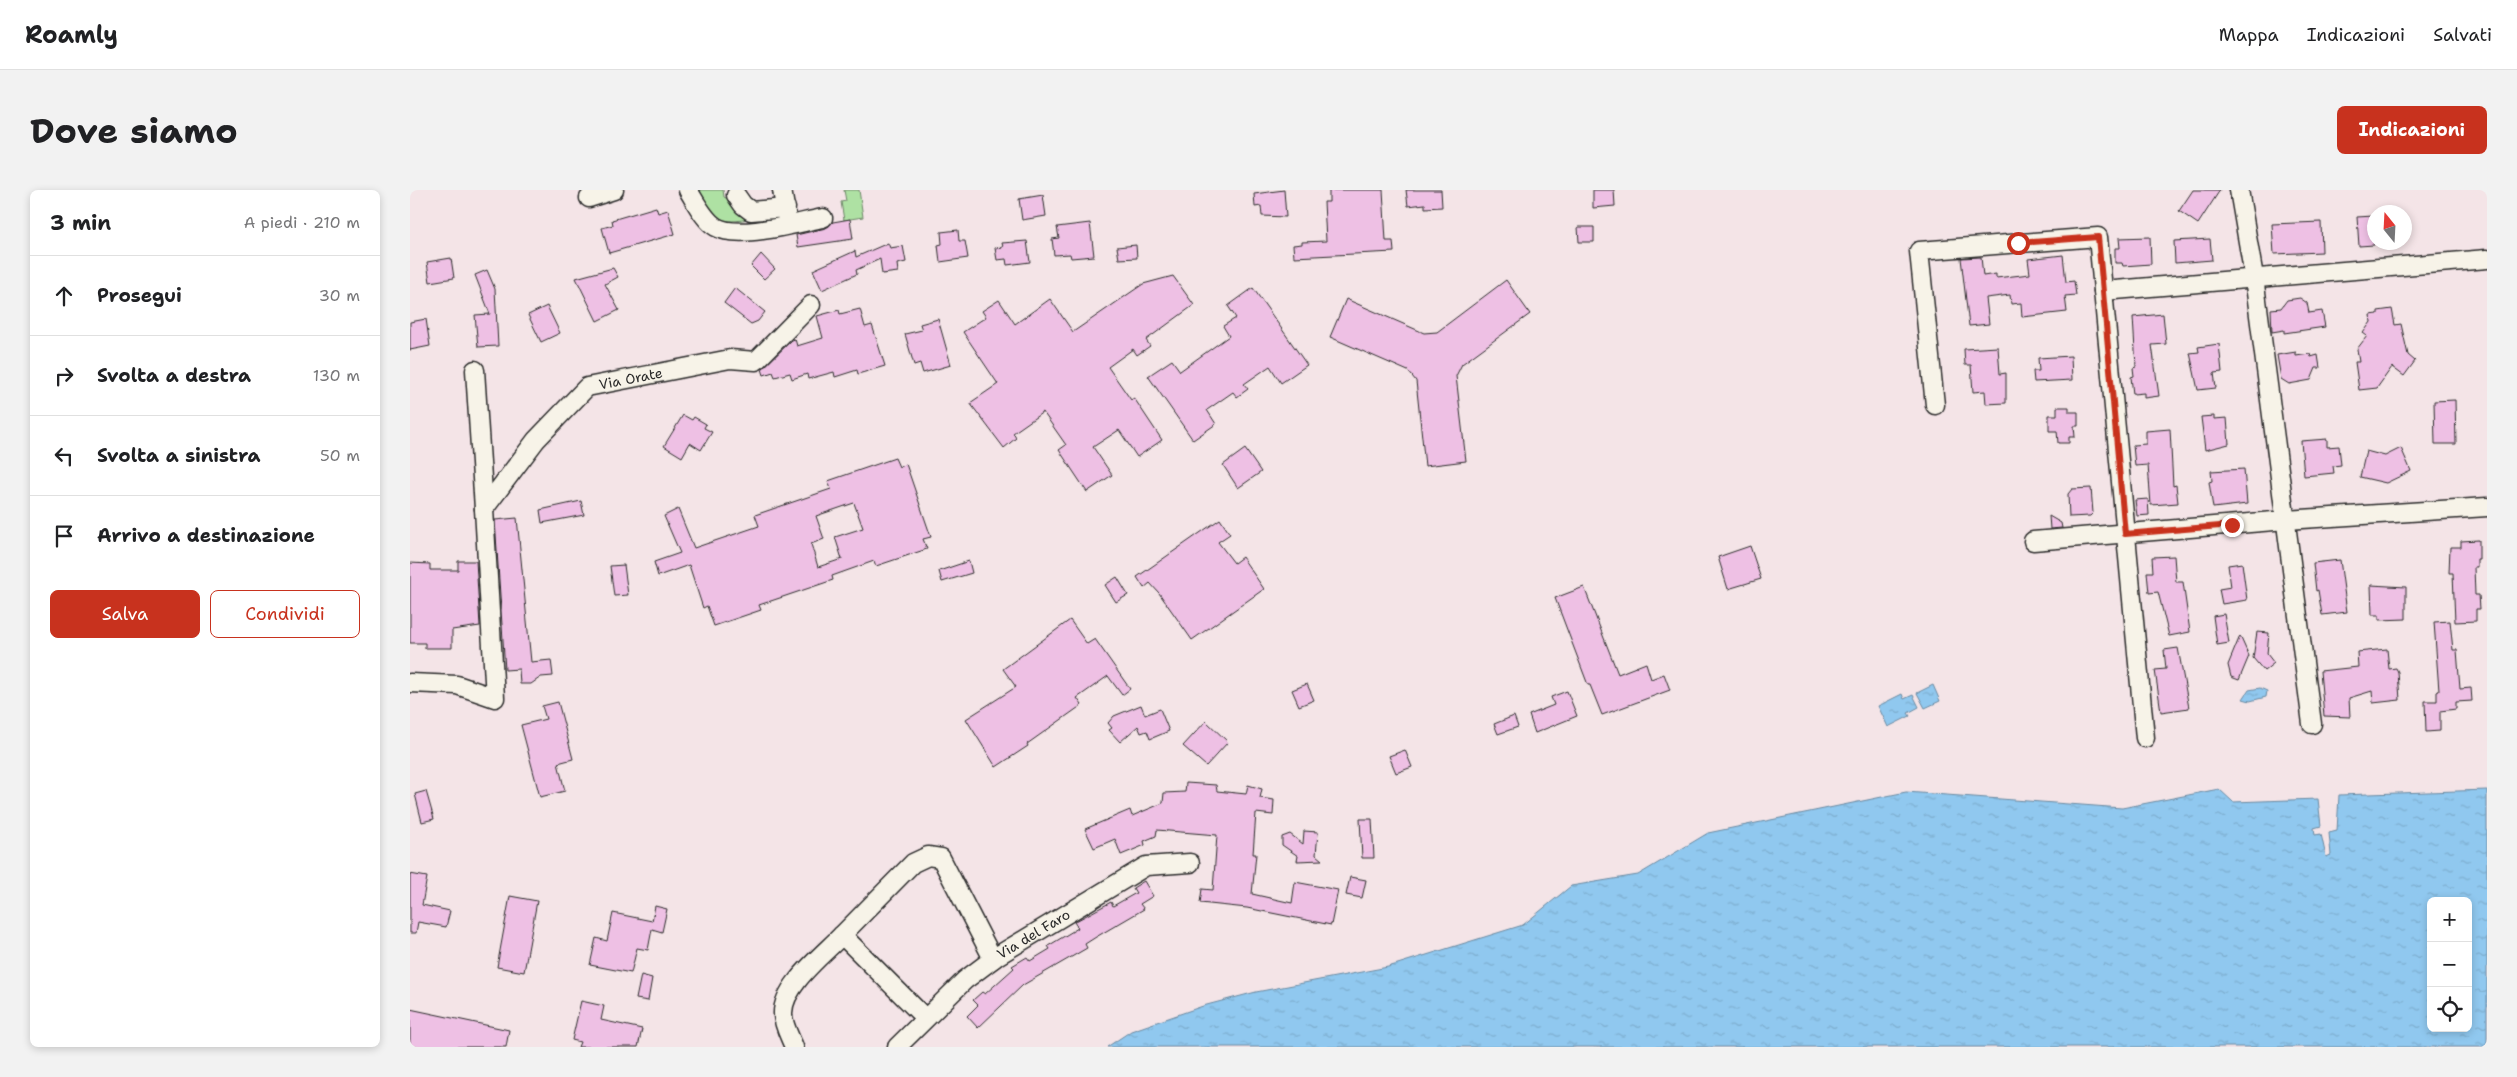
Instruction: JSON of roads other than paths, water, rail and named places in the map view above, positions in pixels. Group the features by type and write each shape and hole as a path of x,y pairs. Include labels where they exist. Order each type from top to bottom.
{"street":[{"path":"588,198 614,190"},
{"path":"688,190 714,226 728,232 749,231 787,216"},
{"path":"782,190 787,216"},
{"path":"2239,190 2254,277 2312,724"},
{"path":"736,195 743,205 751,211 823,218"},
{"path":"1934,405 1919,251 2098,237 2145,738"},
{"path":"2103,291 2487,258"},
{"name":"Via Orate","path":"484,509 536,440 587,387 730,359 756,360 811,305"},
{"path":"410,683 457,685 495,698 475,370"},
{"path":"2033,541 2286,520 2487,507"},
{"path":"794,1047 784,1022 783,1014 786,1002 798,980 920,858 936,855 946,864 993,959"},
{"name":"Via del Faro","path":"898,1047 925,1018 972,974 993,959 1146,866 1190,863"},
{"path":"842,935 925,1018"}],"water":[{"path":"1933,685 1940,701 1925,708 1917,693"},
{"path":"2260,688 2267,691 2266,697 2250,701 2243,699 2249,690"},
{"path":"1902,694 1904,699 1913,695 1919,707 1908,713 1910,716 1888,727 1878,706"},
{"path":"2219,789 2233,802 2318,799 2321,826 2314,828 2315,835 2321,834 2326,857 2331,855 2329,833 2337,831 2339,795 2487,790 2487,1047 1107,1047 1131,1031 1203,1006 1256,992 1388,967 1523,925 1571,886 1638,875 1708,833 1906,792 2122,808"}]}
